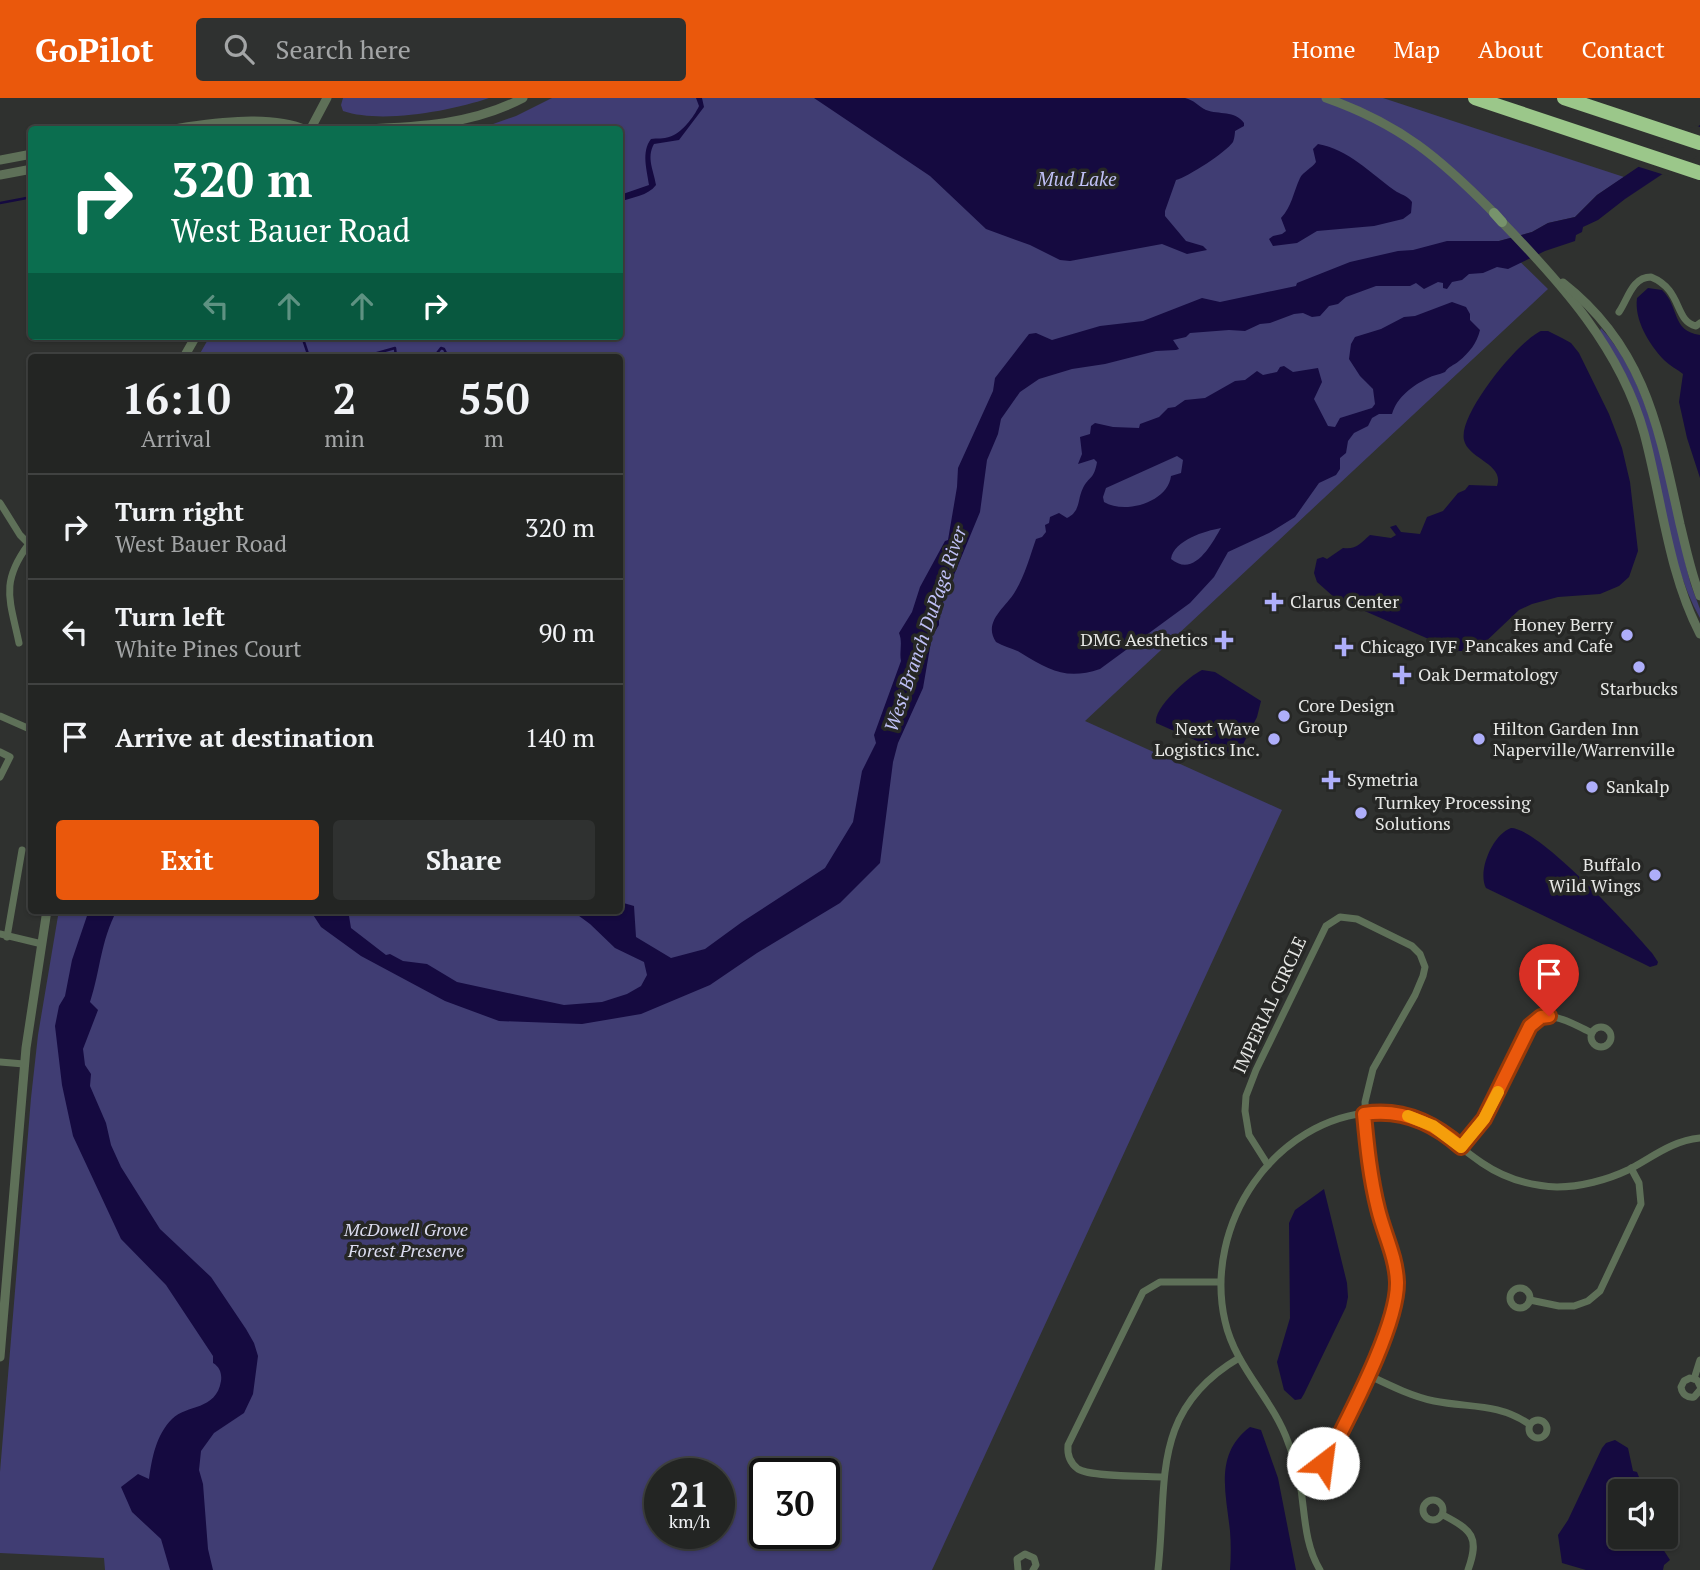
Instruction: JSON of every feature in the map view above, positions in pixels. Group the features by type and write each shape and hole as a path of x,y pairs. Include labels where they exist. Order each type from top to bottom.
{"highway":[{"path":"1475,98 1700,173"},
{"path":"1564,98 1700,143"}],"street":[{"path":"310,126 327,98"},
{"path":"435,126 487,114 523,98"},
{"path":"1326,98 1364,113 1413,140 1450,170 1554,276 1590,307 1614,335 1636,371 1658,428 1700,596"},
{"path":"202,126 289,122 298,126"},
{"path":"0,160 28,155"},
{"path":"0,175 28,170"},
{"path":"1554,276 1605,346 1623,377 1644,432 1681,587 1700,634"},
{"path":"1619,313 1633,288 1641,279 1651,277 1670,289 1684,319 1690,325 1696,326 1700,323"},
{"path":"0,503 28,544"},
{"path":"19,643 8,589 17,562 28,548"},
{"path":"0,716 28,728"},
{"path":"0,752 10,757 0,777"},
{"path":"22,850 3,935 42,944"},
{"path":"0,1357 24,1064 46,914"},
{"name":"IMPERIAL CIRCLE","path":"1268,1165 1253,1144 1246,1122 1246,1096 1320,936 1329,923 1340,917 1357,919 1412,946 1420,954 1425,967 1415,995 1370,1077 1364,1114"},
{"path":"1461,1147 1484,1119 1530,1026 1536,1020 1549,1016 1560,1018 1592,1033"},
{"path":"0,1062 24,1064"},
{"path":"1320,1570 1308,1543 1298,1473 1286,1437 1276,1415 1239,1358 1225,1322 1220,1282 1228,1236 1237,1210 1268,1165 1286,1148 1316,1129 1344,1118 1381,1112 1409,1116 1433,1126 1503,1175 1537,1185 1579,1185 1613,1176 1674,1143 1700,1138"},
{"path":"1298,1473 1319,1466 1329,1456 1368,1375 1392,1316 1397,1284 1393,1254 1371,1182 1364,1114"},
{"path":"1530,1300 1574,1306 1588,1301 1600,1291 1641,1204 1639,1183 1631,1168"},
{"path":"1163,1477 1084,1472 1068,1457 1068,1445 1143,1292 1160,1282 1220,1282"},
{"path":"1158,1570 1163,1477 1170,1442 1184,1410 1206,1383 1239,1358"},
{"path":"1694,1379 1700,1360"},
{"path":"1368,1375 1433,1401 1502,1410 1530,1424"},
{"path":"1694,1379 1700,1388 1694,1397 1688,1397 1681,1387 1684,1381 1694,1379"},
{"path":"1443,1515 1470,1532 1475,1546 1468,1570"},
{"path":"1018,1570 1017,1559 1025,1554 1034,1558 1033,1570"}],"green space":[{"path":"343,98 489,98 436,111 377,116 343,111"},
{"name":"McDowell Grove Forest Preserve","path":"552,98 1383,98 1624,177 1597,195 1575,217 1548,223 1532,232 1499,241 1548,289 1085,721 1282,810 932,1570 105,1570 104,1558 0,1553 0,1472 31,1098 38,1035 58,914 623,914 623,354 200,354 208,340 623,340 623,126 488,126 516,116"},
{"path":"1601,328 1620,353 1636,382 1649,415 1691,585 1700,609 1700,618 1689,595 1672,544 1638,402 1624,370 1600,331"}],"water":[{"path":"696,98 702,98 704,107 679,140 654,144 651,159 656,185 653,189 623,201 623,194 649,185 646,150 651,139 674,135 690,120 699,106"},
{"name":"Mud Lake","path":"814,98 1185,98 1206,110 1236,116 1244,126 1235,131 1233,142 1223,152 1176,180 1165,211 1165,216 1186,241 1203,246 1207,250 1187,254 1162,244 1070,261 1060,260 1030,245 986,229 930,176"},
{"name":"West Branch DuPage River","path":"1700,125 1700,149 1598,220 1583,227 1582,232 1576,235 1575,241 1545,251 1508,269 1497,267 1483,273 1469,274 1462,280 1452,282 1447,289 1443,288 1443,283 1438,282 1424,289 1416,283 1410,286 1376,286 1329,306 1320,316 1294,314 1245,331 1190,333 1186,337 1173,340 1179,349 1156,351 1072,369 1039,379 1020,392 1001,419 987,460 980,512 939,613 939,625 932,636 923,688 898,743 893,762 880,863 840,903 710,985 641,1014 582,1024 499,1021 445,1001 361,956 321,927 313,914 349,914 351,928 386,955 390,954 403,961 427,964 457,982 564,1005 602,1002 627,994 641,986 647,975 644,962 615,948 576,914 623,914 623,903 634,906 636,937 671,958 705,949 825,868 853,822 862,771 876,743 874,735 901,661 899,633 912,612 920,587 948,540 958,468 993,391 995,378 1029,334 1036,333 1052,340 1100,326 1143,321 1202,298 1220,302 1296,286 1297,283 1350,262 1398,251 1447,241 1499,241 1532,232 1548,223 1575,217 1597,195"},
{"path":"1318,144 1349,156 1408,198 1412,202 1411,213 1403,219 1374,226 1317,231 1297,243 1273,246 1269,239 1286,231 1281,218 1290,204 1300,178 1316,162 1313,149"},
{"path":"1648,288 1662,290 1684,329 1700,335 1700,478 1679,402 1683,374 1666,362 1653,347 1638,315 1637,298"},
{"path":"1452,302 1466,307 1470,320 1480,330 1472,347 1459,361 1445,372 1411,388 1397,402 1392,414 1379,414 1372,418 1368,426 1354,433 1348,441 1346,453 1340,458 1340,469 1336,475 1319,483 1295,517 1269,533 1228,552 1214,577 1190,603 1100,669 1088,672 1059,672 996,642 992,634 994,621 1019,584 1036,539 1046,532 1045,525 1049,523 1050,517 1059,513 1067,518 1075,512 1083,488 1094,472 1097,462 1094,459 1078,464 1082,454 1080,437 1090,434 1091,426 1095,423 1139,428 1140,424 1159,417 1168,408 1185,400 1205,398 1235,381 1245,380 1257,371 1263,375 1277,372 1284,366 1293,372 1318,368 1322,382 1314,399 1328,426 1335,427 1340,418 1372,408 1375,404 1373,389 1349,359 1355,337 1381,329 1404,317 1415,316","holes":["1177,456 1183,460 1181,473 1171,476 1168,485 1154,499 1144,504 1123,507 1104,502 1106,488","1221,528 1207,550 1194,562 1179,564 1171,559 1173,552 1184,542 1199,534"]},
{"path":"1541,331 1548,331 1571,343 1579,353 1609,414 1622,448 1630,482 1638,551 1629,577 1619,586 1600,594 1558,597 1532,604 1519,610 1480,647 1466,651 1456,651 1335,598 1317,582 1314,573 1317,559 1327,559 1343,548 1355,547 1370,535 1391,538 1396,535 1390,527 1396,525 1401,532 1420,534 1427,517 1443,511 1458,493 1469,485 1497,486 1496,472 1467,447 1464,440 1465,429 1480,397 1505,363"},
{"path":"1202,670 1215,672 1261,701 1257,717 1236,758 1156,723 1160,709 1166,701 1181,685"},
{"path":"1511,828 1524,832 1542,844 1584,881 1652,953 1657,965 1650,967 1486,888 1484,872 1488,854 1498,838"},
{"path":"88,914 115,914 104,945 90,1002 98,1010 83,1049 85,1065 91,1074 90,1086 121,1167 160,1229 211,1277 246,1329 258,1356 253,1394 244,1413 214,1433 201,1451 199,1470 213,1570 170,1570 161,1539 132,1512 121,1487 138,1474 149,1479 162,1432 178,1414 200,1406 213,1397 218,1391 221,1376 213,1363 213,1356 166,1285 121,1239 73,1136 62,1085 55,1026 59,1006 65,996 72,960"},
{"path":"1324,1189 1348,1297 1346,1307 1304,1394 1301,1399 1295,1400 1284,1390 1277,1362 1290,1318 1289,1223 1295,1210"},
{"path":"1250,1427 1261,1430 1278,1478 1296,1570 1230,1570 1225,1475 1231,1449"},
{"path":"1615,1440 1628,1448 1633,1471 1637,1472 1640,1479 1608,1479 1608,1549 1663,1549 1670,1560 1663,1570 1586,1570 1562,1563 1558,1535 1606,1443"}],"pier":[{"path":"1695,125 1700,127 1700,154 1668,176 1636,166"}],"waterway":[{"path":"0,203 28,198"},
{"path":"303,340 308,354"},
{"path":"374,354 395,348 396,354"},
{"path":"436,354 441,348 446,354"}],"slow traffic":[{"path":"1408,1116 1433,1126 1461,1147 1484,1119 1498,1092"}],"place":[{"name":"Clarus Center","path":"1274,602"},
{"name":"Honey Berry Pancakes and Cafe","path":"1627,635"},
{"name":"DMG Aesthetics","path":"1224,640"},
{"name":"Chicago IVF","path":"1344,647"},
{"name":"Starbucks","path":"1639,667"},
{"name":"Oak Dermatology","path":"1402,675"},
{"name":"Core Design Group","path":"1284,716"},
{"name":"Next Wave Logistics Inc.","path":"1274,739"},
{"name":"Hilton Garden Inn Naperville/Warrenville","path":"1479,739"},
{"name":"Symetria","path":"1331,780"},
{"name":"Sankalp","path":"1592,787"},
{"name":"Turnkey Processing Solutions","path":"1361,813"},
{"name":"Buffalo Wild Wings","path":"1655,875"}],"route":[{"path":"1323,1463 1329,1456 1368,1375 1392,1316 1396,1299 1396,1268 1369,1171 1364,1114 1381,1112 1409,1116 1433,1126 1461,1147 1484,1119 1530,1026 1541,1017 1549,1016"}]}
